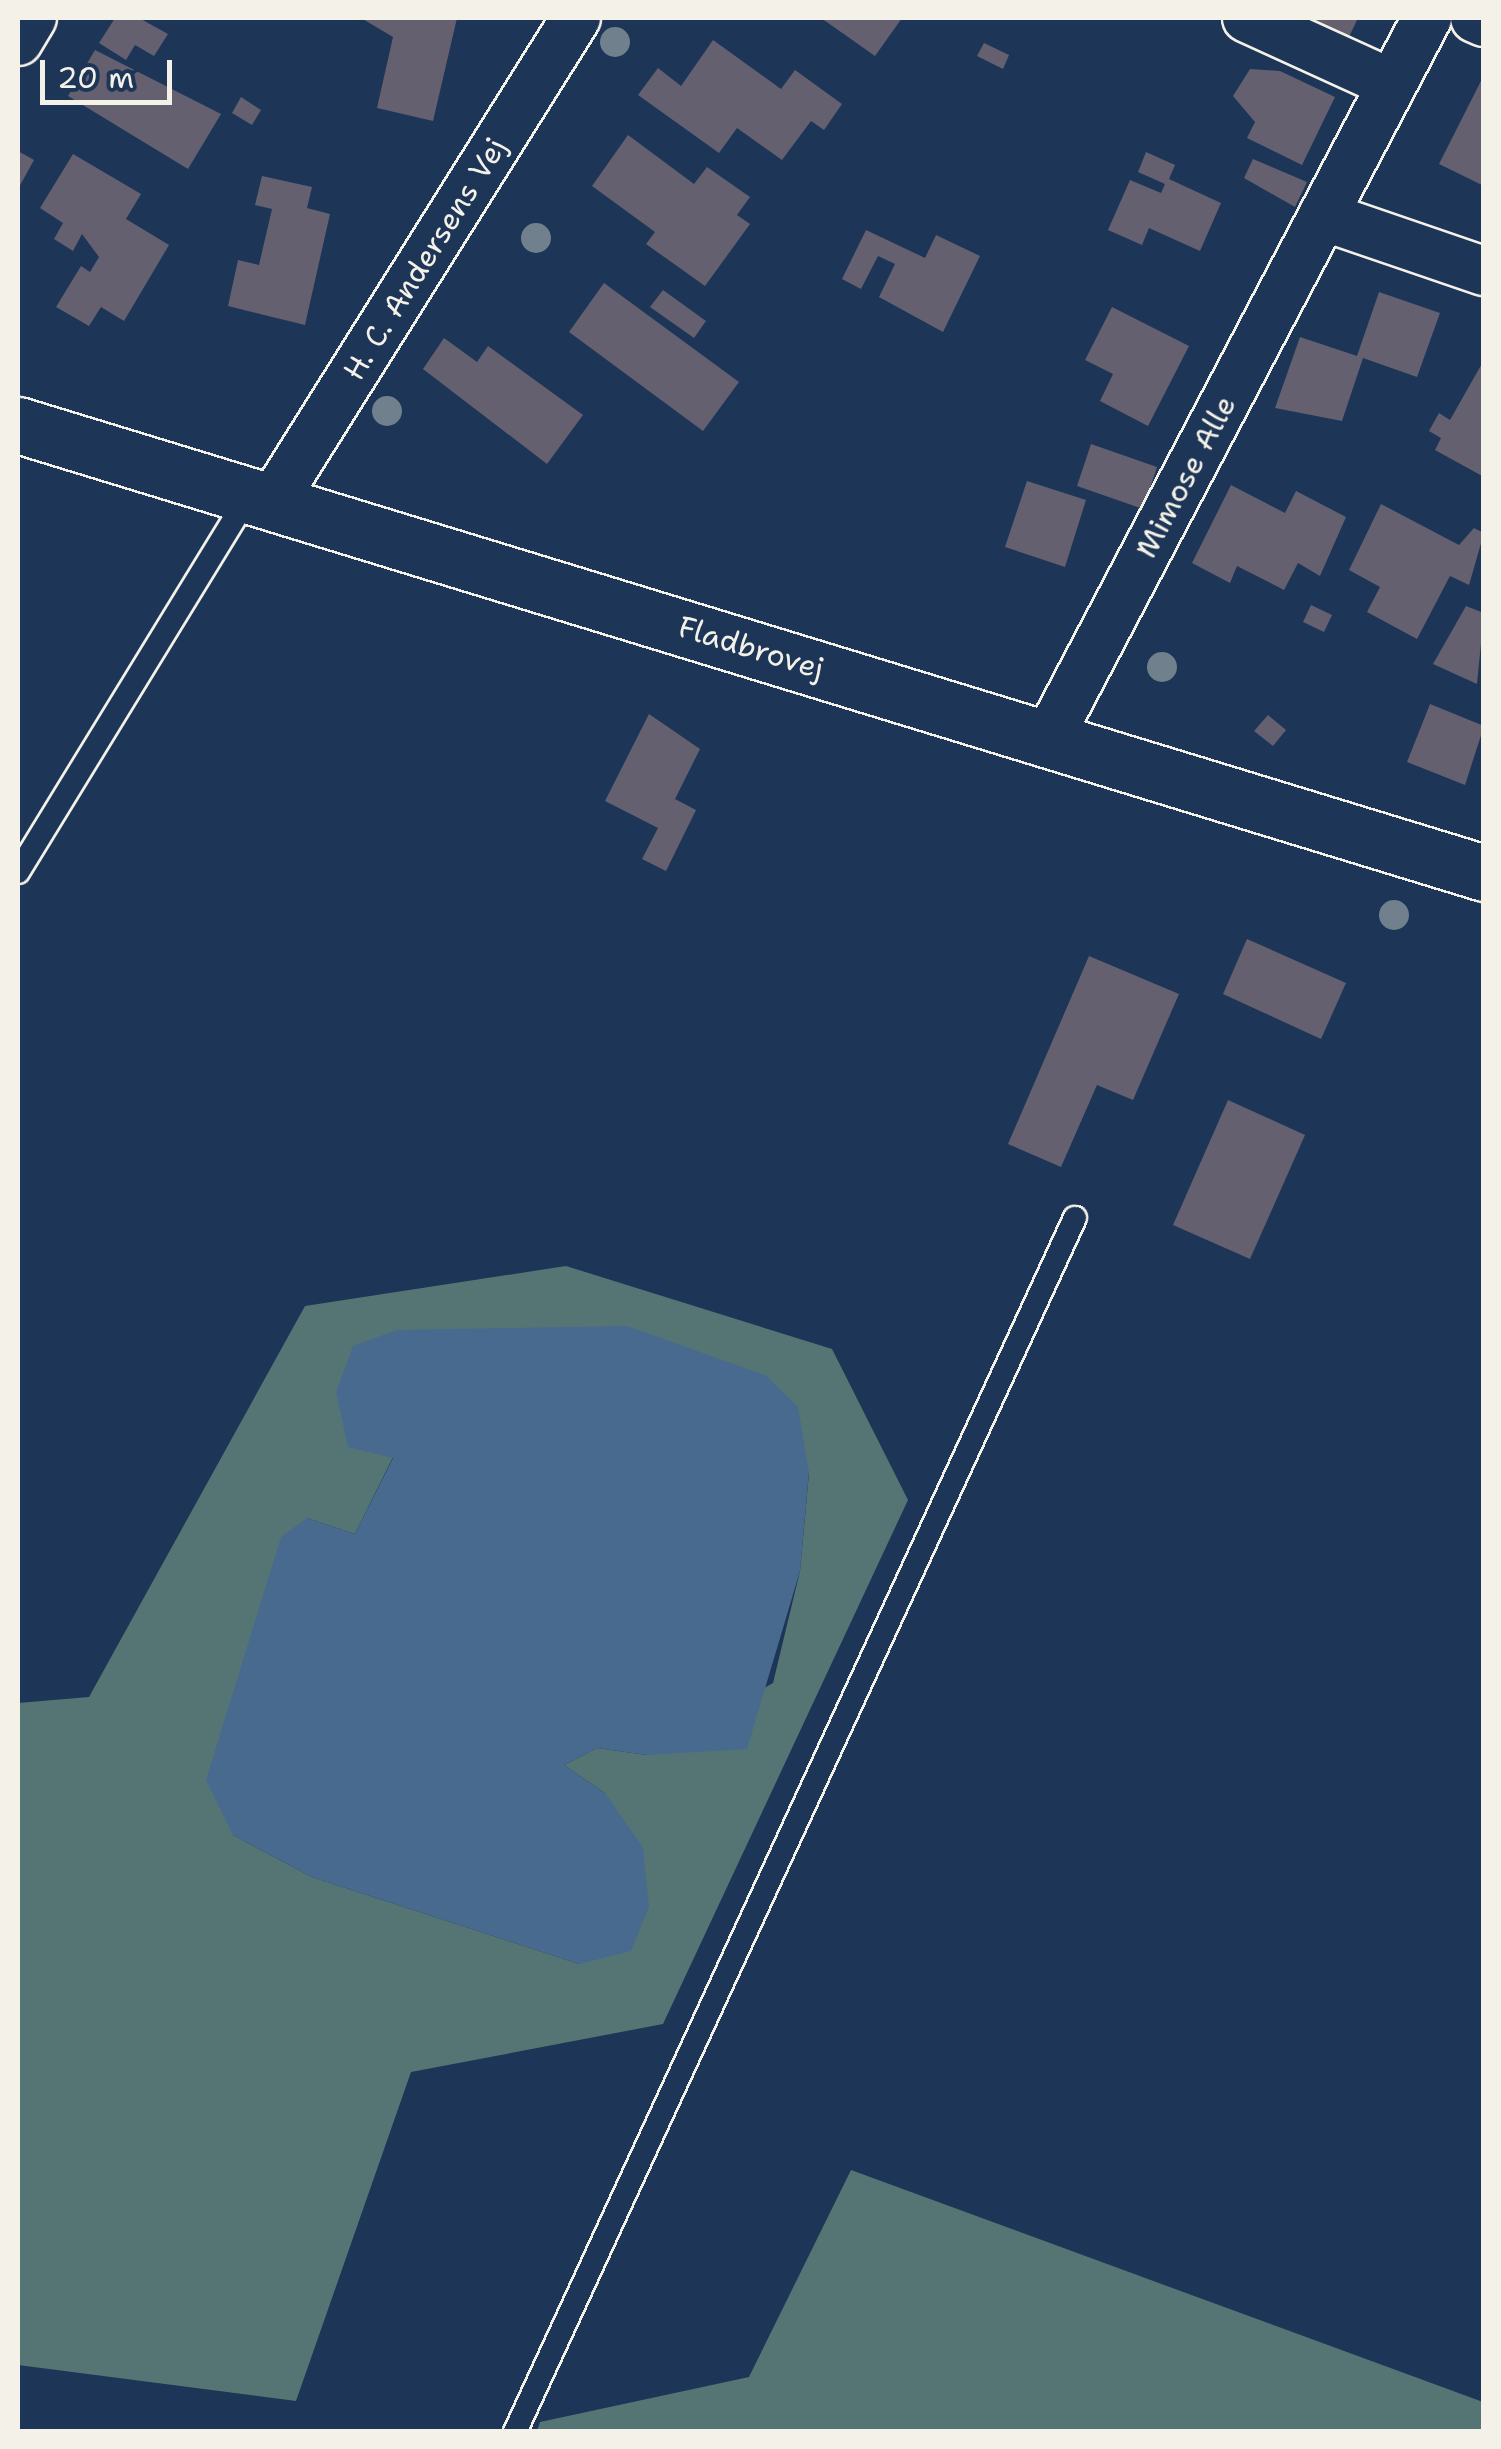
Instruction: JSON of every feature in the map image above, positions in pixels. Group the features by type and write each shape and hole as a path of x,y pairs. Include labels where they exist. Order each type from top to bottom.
{"main road":[{"name":"Fladbrovej","path":"18,425 1484,873"}],"street":[{"name":"H. C. Andersens Vej","path":"261,499 576,18"},
{"path":"1247,18 1392,84"},
{"name":"Mimose Alle","path":"1048,739 1427,18"},
{"path":"1475,18 1484,22"},
{"path":"1323,216 1484,272"}],"lane":[{"path":"18,872 261,499"},
{"path":"514,2432 1075,1218"}],"green space":[{"path":"566,1266 832,1349 908,1500 663,2024 411,2072 296,2401 18,2365 18,1703 89,1697 305,1306","holes":["397,1330 502,1331 809,1473 800,1571 773,1683 647,1755 597,1748 564,1765 606,1794 579,1964 312,1877 233,1835 307,1518 355,1534 393,1457"]},
{"path":"851,2170 1483,2402 1483,2431 537,2431 540,2422 749,2377"}],"water":[{"path":"627,1326 765,1375 798,1407 809,1472 800,1571 747,1749 647,1755 597,1748 564,1765 606,1794 643,1848 649,1907 631,1951 579,1964 312,1877 233,1835 206,1780 281,1537 307,1518 355,1534 393,1458 348,1447 336,1392 353,1346 397,1330"}],"building":[{"path":"115,18 139,18 168,34 154,56 135,45 126,60 99,43"},
{"path":"361,18 457,18 433,121 377,108 393,37"},
{"path":"821,18 902,18 875,56"},
{"path":"1301,18 1358,18 1348,39"},
{"path":"713,40 781,89 795,70 842,104 824,130 811,121 782,160 737,128 719,153 638,95 658,68 681,86"},
{"path":"984,43 1009,55 1003,69 977,56"},
{"path":"95,50 221,114 188,169 68,96"},
{"path":"1250,69 1280,71 1335,97 1302,165 1247,138 1255,122 1233,96"},
{"path":"1484,75 1484,186 1439,164"},
{"path":"241,97 261,110 252,125 232,113"},
{"path":"628,135 694,184 707,167 750,197 737,215 750,224 705,286 646,244 655,232 592,186"},
{"path":"18,151 34,160 18,189"},
{"path":"1146,152 1175,165 1169,179 1221,203 1200,251 1149,228 1142,245 1108,230 1130,180 1161,193 1165,184 1138,172"},
{"path":"73,154 141,194 126,219 169,245 124,321 101,307 89,326 56,307 81,266 90,272 99,257 82,234 73,251 54,239 63,223 40,208"},
{"path":"1253,159 1307,182 1295,207 1244,178"},
{"path":"262,176 312,187 307,208 330,214 305,325 228,306 238,260 259,265 272,209 255,205"},
{"path":"866,230 925,258 936,235 980,256 943,332 879,297 895,264 878,256 861,289 842,279"},
{"path":"604,283 739,382 703,431 569,332"},
{"path":"663,290 706,321 694,338 650,307"},
{"path":"1379,292 1440,313 1417,377 1363,358 1342,421 1275,408 1300,337 1357,356"},
{"path":"1112,307 1189,346 1148,426 1100,401 1113,374 1085,360"},
{"path":"444,338 477,362 488,346 583,415 547,464 423,369"},
{"path":"1484,360 1484,477 1435,450 1441,438 1429,431 1439,413 1450,420"},
{"path":"1091,444 1157,467 1143,509 1077,486"},
{"path":"1027,481 1086,500 1065,567 1005,547"},
{"path":"1231,485 1285,513 1296,491 1346,517 1320,576 1298,563 1284,590 1237,566 1230,583 1192,563"},
{"path":"1381,504 1459,545 1474,528 1484,533 1469,585 1450,576 1417,639 1367,612 1380,587 1349,570"},
{"path":"1311,605 1332,615 1324,632 1303,622"},
{"path":"1466,606 1484,613 1477,684 1433,664"},
{"path":"1430,704 1484,726 1465,785 1407,762"},
{"path":"649,714 700,749 675,799 696,810 666,871 642,859 658,828 605,801"},
{"path":"1268,715 1286,730 1273,746 1254,731"},
{"path":"1247,939 1346,983 1321,1039 1223,994"},
{"path":"1089,956 1179,994 1133,1100 1097,1085 1061,1167 1008,1144"},
{"path":"1228,1100 1305,1135 1250,1259 1173,1225"}]}
